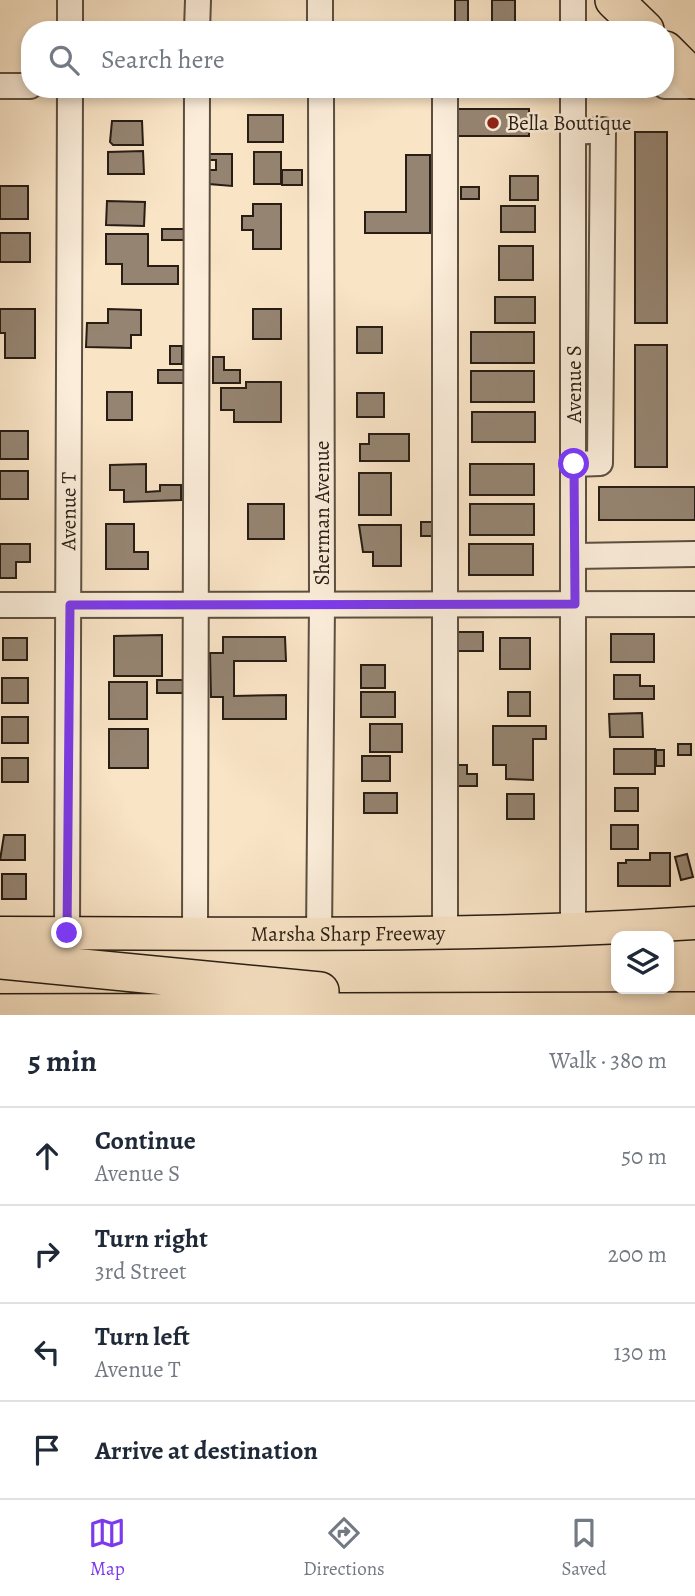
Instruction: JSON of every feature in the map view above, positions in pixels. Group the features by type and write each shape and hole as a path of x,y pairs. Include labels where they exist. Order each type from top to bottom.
{"highway":[{"path":"614,0 636,21"},
{"path":"0,960 534,1012"},
{"path":"0,1013 695,1010"}],"main road":[{"name":"Marsha Sharp Freeway","path":"0,933 319,936 573,931 695,923"}],"street":[{"path":"70,0 70,21"},
{"path":"197,21 198,0"},
{"path":"320,0 320,21"},
{"path":"573,0 573,21"},
{"path":"0,86 21,86"},
{"name":"Avenue T","path":"67,933 70,98"},
{"path":"195,934 193,605 197,98"},
{"name":"Sherman Avenue","path":"319,936 322,605 321,98"},
{"path":"445,98 445,933"},
{"name":"Avenue S","path":"573,98 573,931"},
{"path":"575,556 695,554"},
{"path":"0,605 695,604"}],"building":[{"path":"455,0 468,0 468,21 455,21"},
{"path":"492,0 515,0 515,21 492,21"},
{"name":"Bella Boutique","path":"456,109 529,109 529,136 456,136"},
{"path":"248,115 283,115 283,142 248,142"},
{"path":"112,121 142,121 143,145 113,145 110,142"},
{"path":"635,132 667,132 667,323 635,323"},
{"path":"143,151 144,174 108,174 108,152"},
{"path":"254,152 281,152 281,184 254,184"},
{"path":"209,154 232,154 232,186 209,184 209,170 216,170 216,160 209,160"},
{"path":"406,155 430,155 430,233 365,233 365,212 406,212"},
{"path":"282,170 302,170 302,185 282,185"},
{"path":"510,176 538,176 538,200 510,200"},
{"path":"0,186 28,186 28,219 0,219"},
{"path":"461,187 479,187 479,199 461,199"},
{"path":"107,201 145,202 144,226 106,225"},
{"path":"253,204 281,204 281,249 253,249 253,230 242,230 242,216 253,216"},
{"path":"501,206 535,206 535,232 501,232"},
{"path":"162,229 184,229 184,240 162,240"},
{"path":"0,233 30,233 30,262 0,262"},
{"path":"106,234 148,234 148,266 178,266 178,284 122,284 122,264 106,264"},
{"path":"499,246 533,246 533,280 499,280"},
{"path":"495,297 535,297 535,323 495,323"},
{"path":"0,309 35,309 35,358 5,358 5,333 0,333"},
{"path":"108,309 141,310 141,335 131,335 131,348 86,347 87,323 108,323"},
{"path":"253,309 281,309 281,339 253,339"},
{"path":"357,327 382,327 382,353 357,353"},
{"path":"471,332 534,332 534,363 471,363"},
{"path":"635,345 667,345 667,467 635,467"},
{"path":"170,346 182,346 182,364 170,364"},
{"path":"213,357 224,357 224,370 240,370 240,383 213,383"},
{"path":"158,370 186,370 186,383 158,383"},
{"path":"471,371 534,371 534,402 471,402"},
{"path":"246,382 281,382 281,422 234,422 234,410 221,410 221,388 246,388"},
{"path":"107,392 132,392 132,420 107,420"},
{"path":"357,393 384,393 384,417 357,417"},
{"path":"472,412 535,412 535,442 472,442"},
{"path":"0,431 28,431 28,459 0,459"},
{"path":"369,434 409,434 409,461 360,461 360,444 369,444"},
{"path":"146,464 146,492 160,491 160,485 181,485 181,500 124,502 124,490 110,490 110,465"},
{"path":"470,464 534,464 534,495 470,495"},
{"path":"0,471 28,471 28,499 0,499"},
{"path":"359,473 391,473 391,515 359,515"},
{"path":"599,487 695,487 695,520 599,520"},
{"path":"248,504 284,504 284,539 248,539"},
{"path":"470,504 534,504 534,535 470,535"},
{"path":"421,522 434,522 434,536 421,536"},
{"path":"106,524 134,524 134,552 148,552 148,569 106,569"},
{"path":"359,525 401,525 401,566 373,566 373,552 363,552"},
{"path":"0,544 30,544 30,562 16,562 16,578 0,578"},
{"path":"469,544 533,544 533,575 469,575"},
{"path":"454,632 483,632 483,651 454,651"},
{"path":"611,634 654,634 654,662 611,662"},
{"path":"162,635 162,676 114,676 114,636"},
{"path":"223,637 285,637 286,661 234,661 234,696 286,695 286,719 223,719 223,697 211,697 210,653 223,653"},
{"path":"3,638 27,638 27,660 3,660"},
{"path":"500,638 530,638 530,669 500,669"},
{"path":"361,665 385,665 385,688 361,688"},
{"path":"614,675 640,675 640,686 654,686 654,699 614,699"},
{"path":"2,678 28,678 28,703 2,703"},
{"path":"157,680 186,680 186,693 157,693"},
{"path":"109,682 147,682 147,719 109,719"},
{"path":"361,692 395,692 395,717 361,717"},
{"path":"508,692 530,692 530,716 508,716"},
{"path":"642,713 643,737 610,737 609,714"},
{"path":"2,717 28,717 28,743 2,743"},
{"path":"370,724 402,724 402,752 370,752"},
{"path":"493,726 546,726 546,739 533,739 533,780 506,779 506,765 493,765"},
{"path":"109,729 148,729 148,768 109,768"},
{"path":"678,744 691,744 691,755 678,755"},
{"path":"614,749 655,749 655,774 614,774"},
{"path":"656,750 664,750 664,766 656,766"},
{"path":"362,756 390,756 390,781 362,781"},
{"path":"2,758 28,758 28,782 2,782"},
{"path":"457,765 467,765 467,774 477,774 477,786 456,786"},
{"path":"615,788 638,788 638,811 615,811"},
{"path":"364,793 397,793 397,813 364,813"},
{"path":"507,794 534,794 534,819 507,819"},
{"path":"611,825 638,825 638,849 611,849"},
{"path":"4,835 25,835 25,860 0,860"},
{"path":"650,853 670,853 670,886 618,886 618,863 626,863 626,860 650,860"},
{"path":"687,854 693,877 681,880 675,857"},
{"path":"2,874 26,874 26,899 2,899"}],"place":[{"name":"Bella Boutique","path":"493,123"}],"route":[{"path":"67,933 70,605 575,604 574,464"}]}
